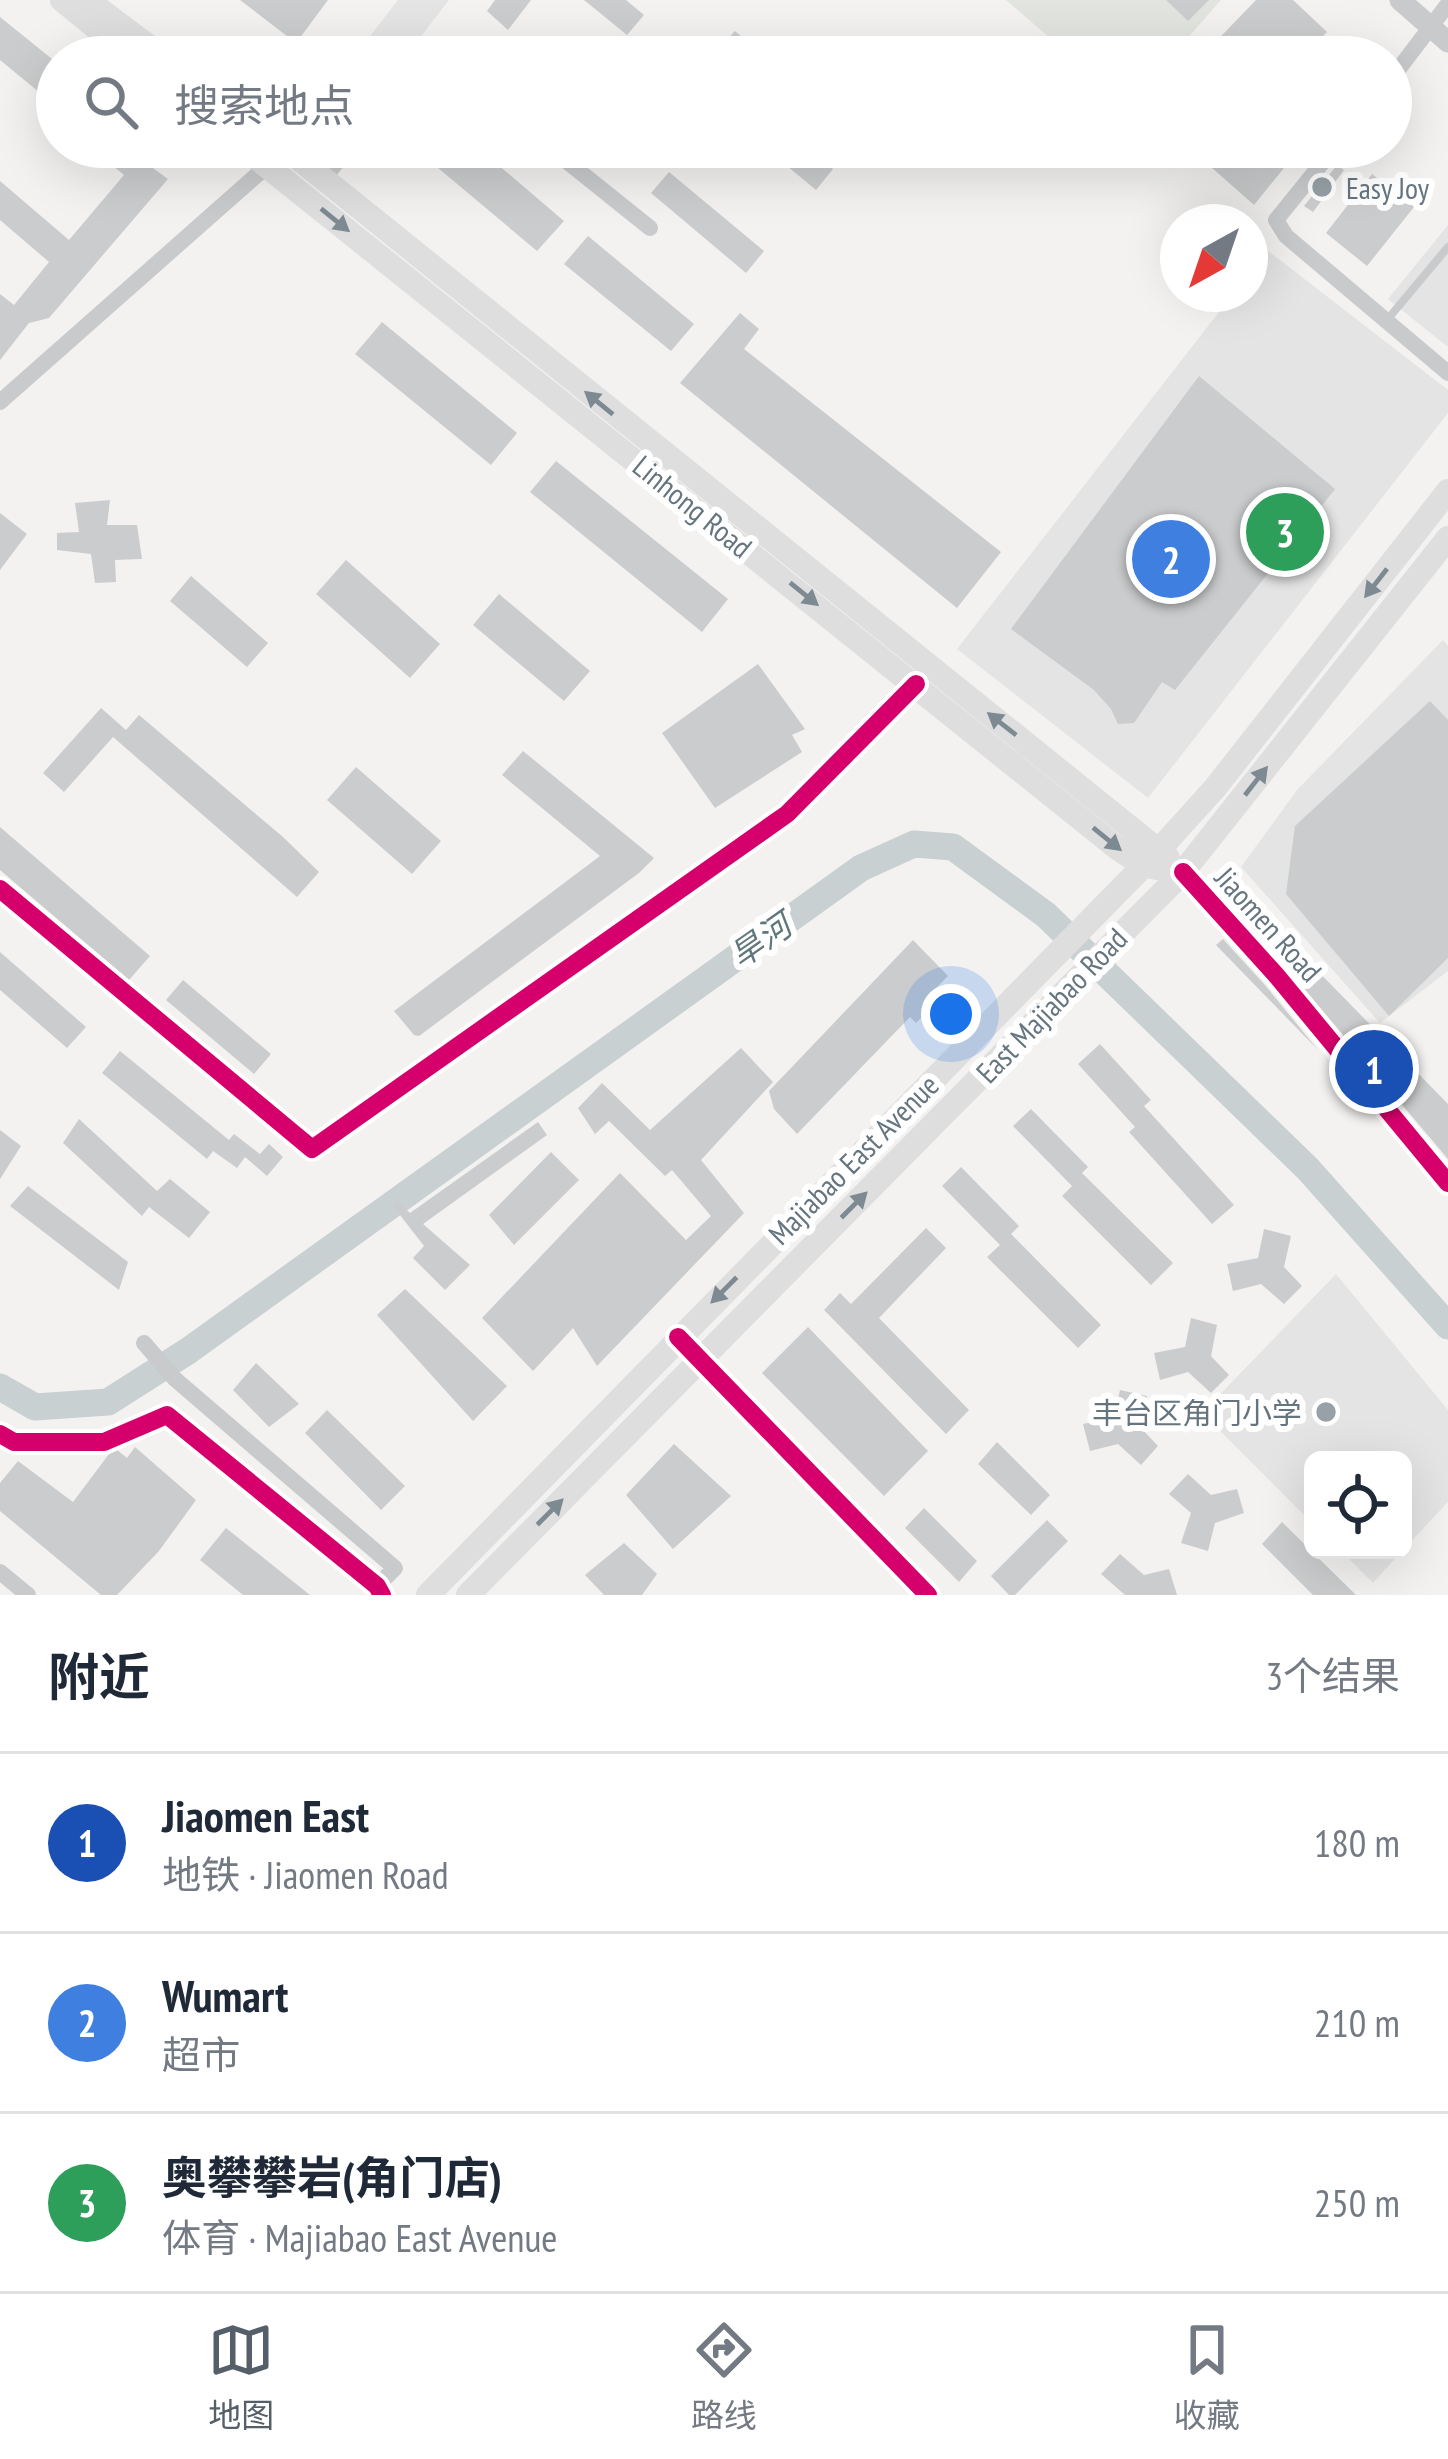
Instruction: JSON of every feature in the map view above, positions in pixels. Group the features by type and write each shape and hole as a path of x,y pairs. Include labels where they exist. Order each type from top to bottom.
{"main road":[{"path":"62,0 106,36"},
{"path":"87,0 135,36"},
{"name":"Linhong Road","path":"290,168 916,684 1151,858"},
{"name":"Linhong Road","path":"304,168 325,177 1151,858"},
{"name":"Majiabao East Avenue","path":"428,1595 1151,858 1215,788 1448,491"},
{"name":"East Majiabao Road","path":"468,1595 1183,872 1448,538"},
{"path":"1151,858 1183,872"}],"street":[{"path":"1400,0 1443,24"},
{"path":"1417,0 1443,24"},
{"path":"1412,57 1443,24"},
{"path":"0,402 262,168"},
{"path":"325,177 332,168"},
{"path":"575,168 650,228"},
{"path":"1318,168 1276,220 1286,236 1448,373"},
{"path":"0,889 312,1149 787,814 916,684"},
{"name":"Jiaomen Road","path":"1183,872 1276,975 1448,1183"},
{"path":"678,1336 928,1595"},
{"path":"0,1434 14,1442 104,1442 167,1415 379,1590 395,1568 176,1379 144,1342"},
{"path":"0,1571 28,1595"}],"lane":[{"path":"1386,321 1448,247"}],"shaded area":[{"path":"398,0 449,0 421,36 370,36"},
{"path":"1006,0 1221,0 1189,36 1048,36"},
{"path":"1448,225 1448,347 1388,299"},
{"path":"1268,251 1448,390 1448,413 1148,798 957,649 1219,312 1268,312"},
{"path":"1443,640 1448,646 1448,971 1380,1023 1241,867 1297,790"},
{"name":"丰台区角门小学","path":"1336,1274 1448,1410 1448,1502 1412,1540 1412,1451 1304,1451 1304,1515 1202,1413"},
{"path":"1349,1559 1395,1559 1373,1583"}],"building":[{"path":"240,0 328,0 301,36 287,36"},
{"path":"495,0 531,0 508,30 487,11"},
{"path":"584,0 626,0 644,15 627,35"},
{"path":"1166,0 1209,0 1188,21"},
{"path":"1256,0 1293,0 1327,32 1323,36 1221,36"},
{"path":"0,17 36,46 36,90 0,60"},
{"path":"116,168 153,168 168,179 49,318 29,323 0,360 0,294 14,305 49,262 0,220 0,181 69,240 124,175"},
{"path":"438,168 502,168 564,221 537,251"},
{"path":"789,168 833,169 816,190"},
{"path":"1212,168 1284,168 1253,204"},
{"name":"Easy Joy","path":"1335,168 1344,170 1313,212 1304,206"},
{"path":"669,172 764,251 746,273 651,193"},
{"path":"1372,174 1414,207 1367,266 1326,233"},
{"path":"588,236 694,324 671,351 564,264"},
{"path":"740,313 759,329 744,349 1001,552 957,608 680,383"},
{"path":"382,322 517,433 491,465 355,354"},
{"path":"1199,376 1335,489 1175,690 1162,682 1134,723 1118,724 1094,690 1011,629"},
{"path":"556,461 728,599 702,632 530,492"},
{"path":"110,500 107,525 137,525 142,559 115,560 116,582 95,583 91,554 57,550 57,533 79,532 75,503"},
{"path":"0,513 27,534 0,570"},
{"path":"346,560 440,644 410,678 316,594"},
{"path":"191,576 268,643 247,667 170,601"},
{"path":"499,594 590,671 564,701 473,625"},
{"path":"758,664 805,729 792,735 802,752 715,808 662,733"},
{"path":"1430,701 1448,720 1448,958 1389,1016 1286,894 1295,826"},
{"path":"101,708 126,730 139,715 319,872 297,897 113,737 64,792 43,773"},
{"path":"523,751 654,858 419,1036 414,1035 394,1011 600,856 502,775"},
{"path":"356,767 441,841 412,874 327,800"},
{"path":"0,827 150,956 129,980 0,870"},
{"path":"1255,907 1448,1104 1448,1159 1244,918"},
{"path":"1223,939 1265,985 1318,1050 1216,945"},
{"path":"913,940 948,976 932,992 940,999 916,1023 910,1017 797,1134 774,1109 769,1091"},
{"path":"0,952 86,1027 67,1048 0,990"},
{"path":"183,980 271,1054 254,1074 166,1000"},
{"path":"1100,1044 1151,1100 1144,1106 1234,1205 1212,1224 1129,1132 1135,1127 1078,1064"},
{"path":"741,1048 773,1082 701,1160 744,1213 597,1366 573,1328 533,1371 482,1318 620,1173 686,1240 711,1216 672,1170 665,1176 609,1121 595,1134 578,1108 602,1083 650,1130"},
{"path":"120,1051 229,1140 234,1134 260,1154 269,1144 283,1157 267,1176 245,1157 237,1168 213,1151 207,1159 102,1073"},
{"path":"1031,1109 1088,1167 1082,1173 1173,1263 1151,1285 1062,1196 1072,1186 1013,1126"},
{"path":"79,1119 157,1191 170,1179 210,1212 189,1238 149,1207 142,1216 63,1143"},
{"path":"538,1122 547,1135 423,1224 470,1265 445,1290 413,1258 424,1246 393,1206 398,1202 410,1213"},
{"path":"0,1130 21,1146 0,1179"},
{"path":"551,1152 579,1180 514,1245 489,1215"},
{"path":"961,1167 1019,1226 1011,1234 1101,1325 1078,1348 987,1257 1000,1245 942,1186"},
{"path":"28,1186 128,1262 119,1290 10,1206"},
{"path":"926,1228 946,1248 879,1318 969,1410 946,1434 824,1310 840,1293 851,1304"},
{"path":"1264,1229 1291,1236 1284,1267 1302,1286 1284,1304 1261,1284 1233,1291 1227,1264 1258,1258"},
{"path":"405,1289 507,1386 473,1421 377,1315"},
{"path":"1191,1318 1217,1325 1211,1356 1229,1375 1211,1393 1188,1372 1160,1380 1154,1353 1185,1347"},
{"path":"808,1327 928,1451 884,1496 762,1373"},
{"path":"256,1363 299,1404 269,1427 233,1390"},
{"path":"1120,1390 1147,1396 1140,1427 1158,1446 1141,1465 1118,1444 1090,1451 1083,1424 1114,1418"},
{"path":"327,1410 405,1486 381,1510 305,1433"},
{"path":"997,1442 1050,1495 1031,1515 978,1464"},
{"path":"674,1444 731,1496 673,1549 626,1495"},
{"path":"135,1447 196,1500 159,1551 117,1595 101,1595 0,1511 0,1483 18,1461 73,1502 109,1454 117,1450 127,1458"},
{"path":"1188,1474 1211,1495 1237,1489 1244,1513 1215,1523 1208,1551 1181,1543 1191,1513 1169,1494"},
{"path":"924,1508 977,1561 959,1582 905,1528"},
{"path":"1047,1520 1068,1541 1015,1595 1009,1595 991,1576"},
{"path":"1282,1522 1304,1544 1304,1559 1320,1559 1356,1595 1313,1595 1262,1544"},
{"path":"226,1528 310,1595 243,1595 200,1560"},
{"path":"624,1543 657,1574 642,1595 604,1595 585,1575"},
{"path":"1120,1554 1144,1575 1169,1569 1177,1595 1125,1595 1101,1574"}],"waterway":[{"name":"旱河","path":"0,1387 35,1407 108,1402 188,1351 861,868 914,844 953,847 1046,915 1308,1169 1448,1326"}],"cycle path":[{"path":"0,889 312,1149 787,814 916,684"},
{"path":"1183,872 1276,975 1448,1183"},
{"path":"678,1337 928,1595"},
{"path":"0,1434 14,1442 104,1442 167,1415 377,1586 382,1595"}],"place":[{"name":"Easy Joy","path":"1322,187"},
{"name":"奥攀攀岩(角门店)","path":"1285,532"},
{"name":"Wumart","path":"1171,559"},
{"name":"Jiaomen East","path":"1374,1069"},
{"name":"丰台区角门小学","path":"1326,1412"}]}
